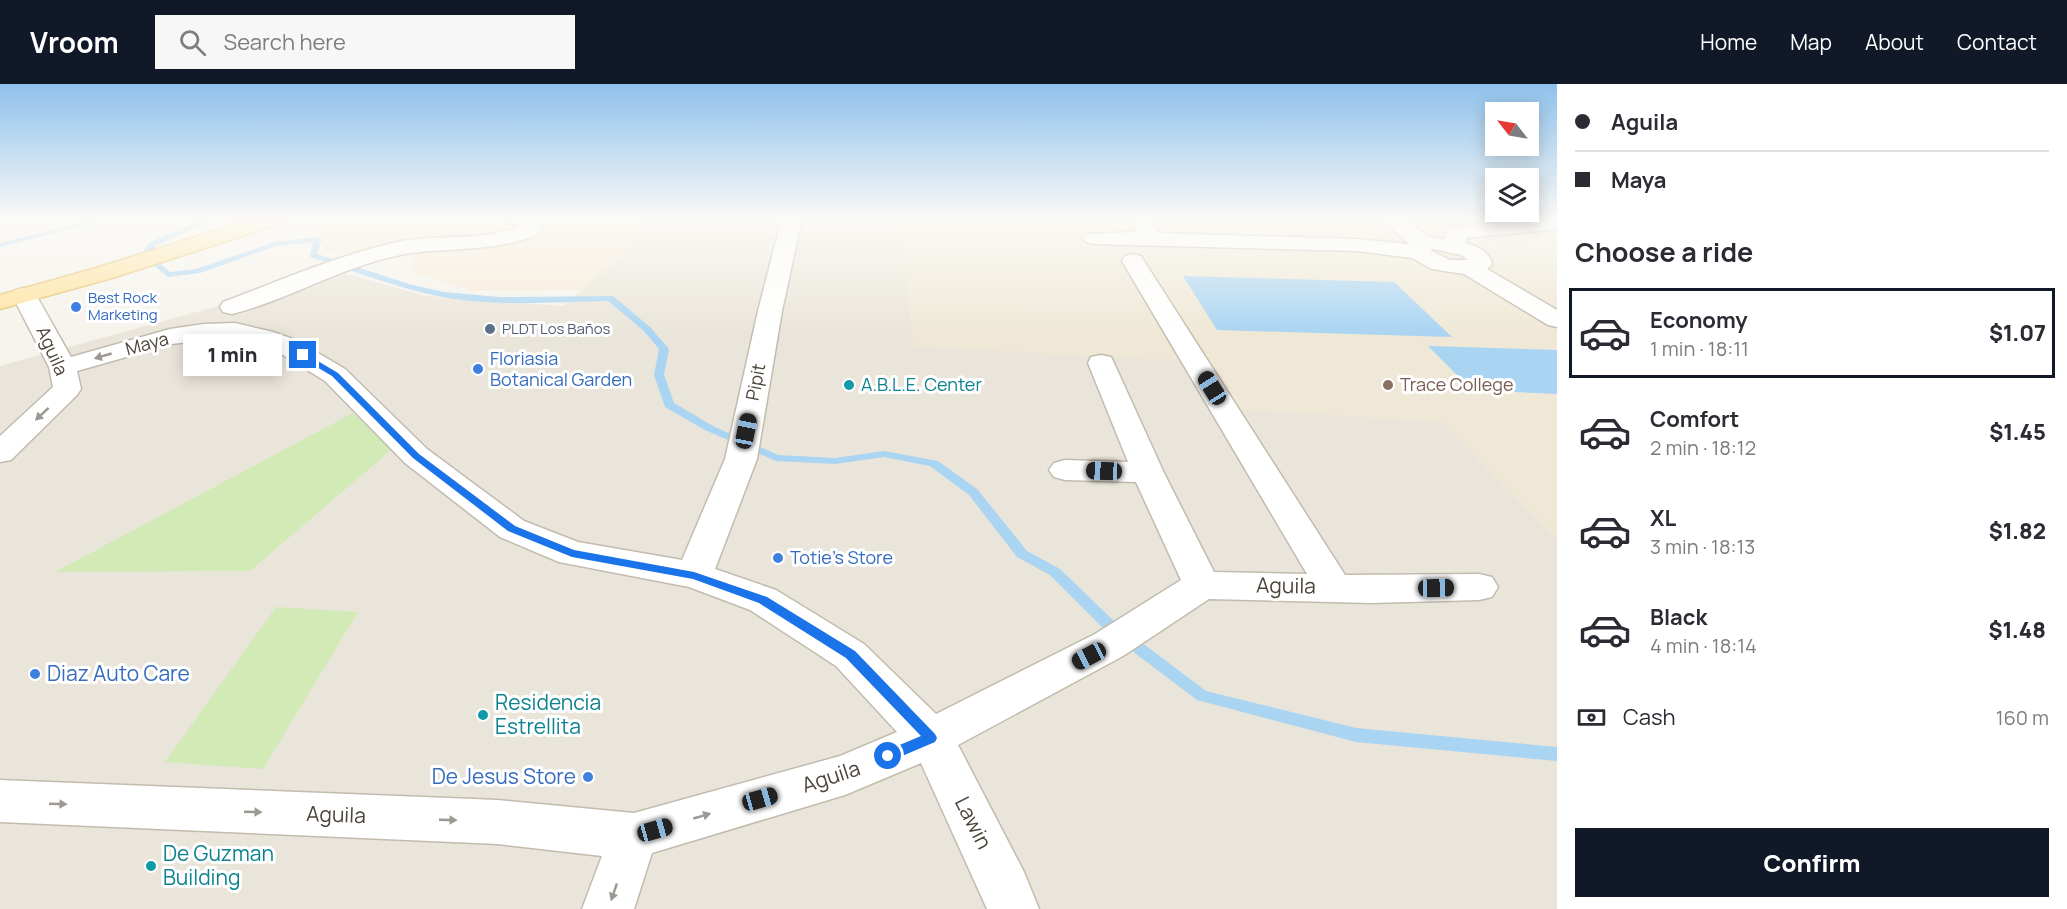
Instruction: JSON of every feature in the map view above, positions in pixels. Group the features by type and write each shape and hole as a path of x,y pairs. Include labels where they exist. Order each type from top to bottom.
{"main road":[{"path":"0,302 158,256"}],"street":[{"path":"232,307 369,256"},
{"name":"Pipit","path":"694,575 744,445 784,256"},
{"path":"1153,256 1333,586"},
{"path":"1432,256 1441,264 1467,267 1481,264 1481,260 1476,256"},
{"path":"1467,267 1557,320"},
{"name":"Aguila","path":"0,453 67,389 63,367 24,295"},
{"name":"Maya","path":"63,367 170,337 204,332 235,331 264,337 287,346 335,375 416,456 512,529 572,553 694,575 763,600 850,655 931,738"},
{"path":"1101,363 1148,473 1203,585"},
{"path":"1065,470 1148,473"},
{"name":"Aguila","path":"0,801 498,822 634,836 844,775 931,738 1121,637 1203,585 1333,586 1371,589 1479,587"},
{"name":"Lawin","path":"931,738 1006,890 1013,909"},
{"path":"608,909 634,836"}],"shaded area":[{"path":"414,256 620,256 582,290 472,291 412,272"},
{"path":"620,256 1557,256 1557,909 0,909 0,366 341,272 426,296 563,306"},
{"name":"Trace College","path":"905,256 1557,256 1557,539 1441,422 1236,409 1203,362 913,346"}],"green space":[{"path":"353,413 391,450 250,571 55,572"},
{"path":"276,607 358,612 263,769 165,762"}],"water":[{"path":"1183,276 1394,282 1452,337 1217,330"},
{"path":"1428,346 1557,350 1557,394 1472,390"}],"waterway":[{"path":"147,256 168,275 197,271 239,256"},
{"path":"318,256 406,285 463,297 536,300 610,298 647,329 664,349 659,375 669,405 709,428 776,458 835,461 884,454 934,463 973,492 1022,554 1055,572 1112,628 1202,696 1356,735 1557,754"}],"place":[{"name":"Best Rock Marketing","path":"76,307"},
{"name":"PLDT Los Baños","path":"490,329"},
{"name":"Floriasia Botanical Garden","path":"478,369"},
{"name":"A.B.L.E. Center","path":"849,385"},
{"name":"Trace College","path":"1388,385"},
{"name":"Totie's Store","path":"778,558"},
{"name":"Diaz Auto Care","path":"35,674"},
{"name":"Residencia Estrellita","path":"483,715"},
{"name":"De Jesus Store","path":"588,777"},
{"name":"De Guzman Building","path":"151,866"}],"route":[{"path":"303,355 335,375 416,456 512,529 572,553 694,575 763,600 850,655 931,738 888,756"}]}
